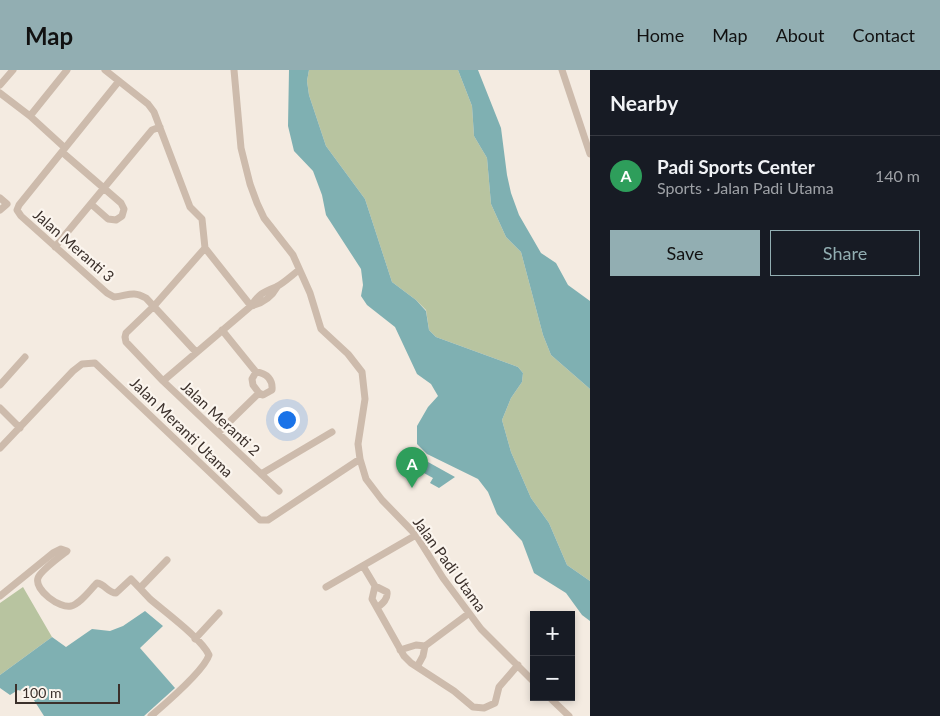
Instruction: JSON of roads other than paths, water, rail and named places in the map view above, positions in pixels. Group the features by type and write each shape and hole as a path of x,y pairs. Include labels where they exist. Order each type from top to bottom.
{"street":[{"path":"0,85 13,70"},
{"path":"30,116 67,70"},
{"path":"105,70 148,104 154,112 190,207 202,219 205,248 251,306"},
{"name":"Jalan Padi Utama","path":"234,70 241,148 250,184 264,218 293,255 310,293 321,329 348,354 362,372 365,399 358,444 366,479 373,490 416,535 468,614 530,678"},
{"path":"562,70 588,143 590,154"},
{"name":"Jalan Meranti 3","path":"119,81 19,205 17,210 21,216 107,293 114,297 131,293 146,298 196,352"},
{"path":"0,93 30,116 63,150 121,203 124,210 122,216 116,220 108,219 91,204"},
{"path":"55,247 152,130 160,127"},
{"path":"0,198 7,204 0,210"},
{"path":"154,306 205,248"},
{"name":"Jalan Meranti Utama","path":"163,381 251,306 257,297 267,289 277,286 299,270"},
{"name":"Jalan Meranti 2","path":"154,306 126,333 126,342 163,381 279,491"},
{"path":"218,434 259,393 268,393 272,390 273,384 270,378 256,372 222,330"},
{"path":"0,385 26,356"},
{"name":"Jalan Meranti Utama","path":"0,448 73,370 82,364 95,363 260,520 268,520 360,459"},
{"path":"256,372 252,379 253,385 259,393"},
{"path":"0,408 20,428"},
{"name":"Jalan Meranti 2","path":"261,474 332,432"},
{"path":"326,587 416,535"},
{"path":"0,596 53,553 63,548 67,551 41,574 38,579 40,588 54,602 65,606 72,606 97,583 102,584 113,593 119,592 131,579 209,653 209,658 172,698 151,716"},
{"path":"140,588 167,560"},
{"path":"363,566 375,586 387,592 388,595 385,601 378,607"},
{"path":"375,586 372,599 407,660 454,691 473,707 479,709 495,703 498,687 518,665"},
{"path":"195,639 219,614"},
{"path":"417,668 426,646 468,614"},
{"path":"400,650 416,645 426,646"},
{"path":"553,701 569,716"}],"water":[{"path":"289,70 309,70 307,81 309,95 326,146 365,199 392,282 416,300 426,311 429,330 436,337 518,367 523,373 522,382 511,398 502,420 511,452 531,498 549,523 567,565 590,581 590,621 582,615 566,593 534,573 522,541 497,514 488,492 478,479 427,454 417,444 417,426 428,407 438,396 431,384 417,374 395,327 367,305 361,296 363,285 361,269 326,215 322,195 313,171 294,151 288,126"},
{"path":"458,70 478,70 501,128 507,175 519,215 541,253 556,263 568,285 590,301 590,389 551,355 543,335 521,252 506,237 491,204 487,158 474,136 472,106"},
{"path":"428,462 455,477 439,488 430,483 433,478 422,472"},
{"path":"145,611 163,626 140,648 175,688 144,716 44,716 30,694 18,690 10,695 0,688 0,675 52,637 66,647 92,629 110,631 123,626"}],"place":[{"name":"Padi Sports Center","path":"412,488"}]}
